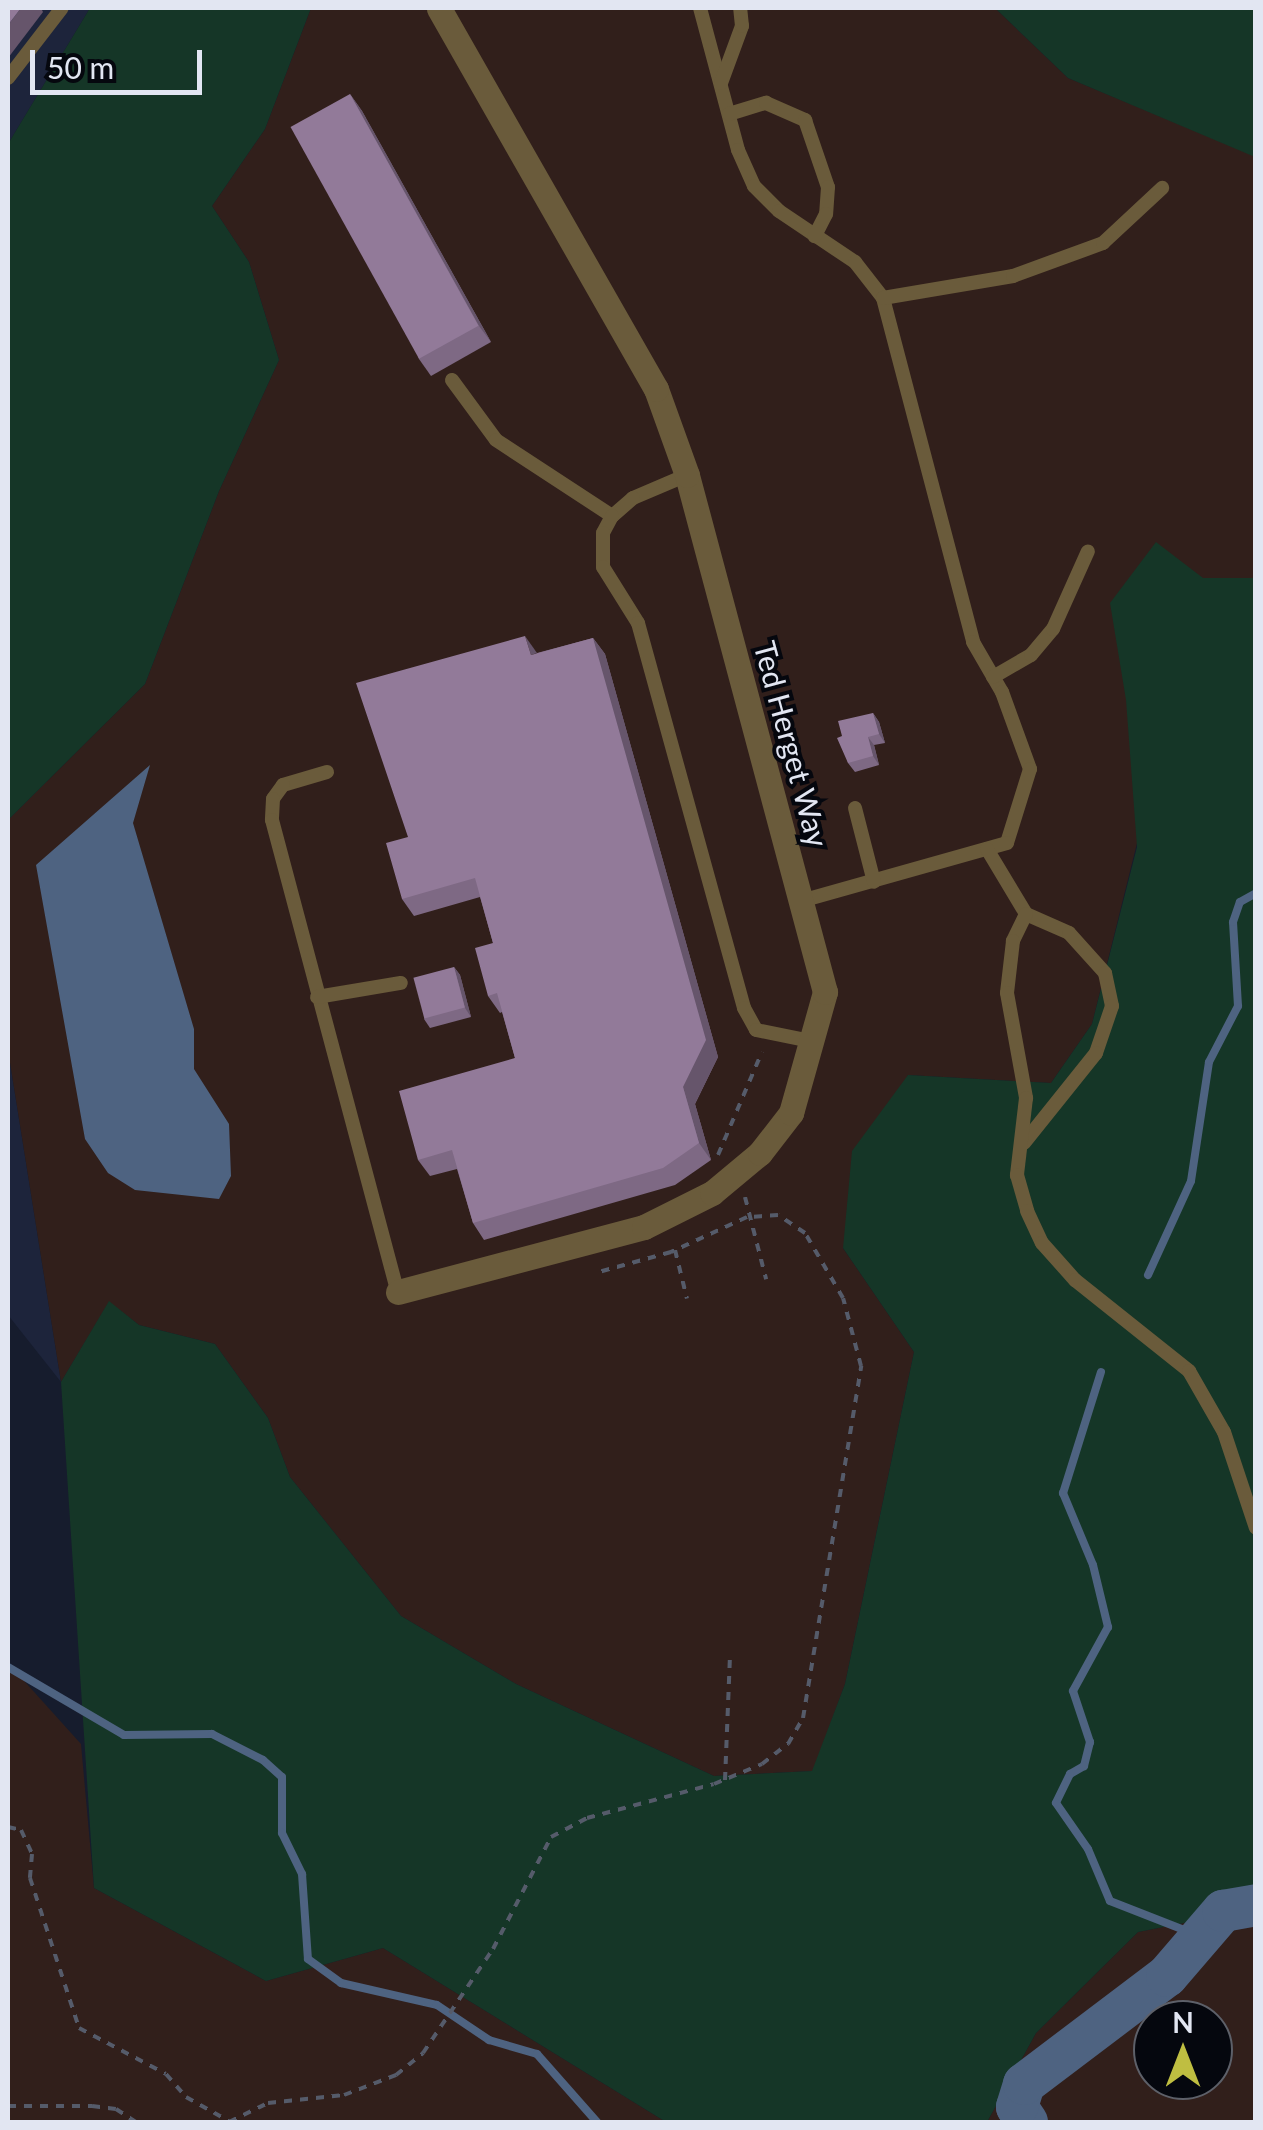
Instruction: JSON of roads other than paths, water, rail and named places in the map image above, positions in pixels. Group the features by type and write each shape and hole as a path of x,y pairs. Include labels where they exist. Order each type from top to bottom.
{"street":[{"name":"Ted Herget Way","path":"398,1292 644,1226 712,1193 760,1153 791,1113 816,1042 825,992 687,476 636,348 439,8"}],"lane":[{"path":"8,78 62,8"},
{"path":"700,8 729,114 754,186 815,236 855,262 883,298 973,642 993,677 1030,769 1007,843 801,901"},
{"path":"721,83 742,26 740,8"},
{"path":"729,114 766,103 806,120 828,187 826,214 815,236"},
{"path":"883,298 1013,276 1103,243 1162,188"},
{"path":"452,380 496,440 612,516"},
{"path":"687,476 633,498 612,516 603,533 604,568 638,623 744,1008 756,1030 816,1042"},
{"path":"993,677 1031,655 1053,628 1088,552"},
{"path":"328,772 283,785 273,799 272,820 398,1292"},
{"path":"856,808 874,882"},
{"path":"987,849 1026,914 1069,933 1105,973 1112,1006 1096,1053 1024,1144"},
{"path":"1026,914 1013,941 1007,993 1026,1098 1024,1144 1017,1175 1042,1242 1075,1280 1189,1371 1224,1432 1256,1528"},
{"path":"317,997 401,983"}],"waterway":[{"path":"1148,1275 1191,1181 1209,1062 1238,1006 1233,922 1240,902 1256,893"},
{"path":"1101,1372 1063,1493 1093,1565 1108,1627 1073,1691 1090,1742 1084,1766 1070,1774 1056,1803 1088,1849 1110,1901 1184,1930 1189,1954"},
{"path":"8,1667 124,1735 212,1734 263,1760 282,1777 282,1833 302,1874 308,1959 341,1983 437,2005 489,2040 537,2054 597,2122"},
{"path":"1027,2122 1017,2107 1024,2084 1167,1976 1223,1911 1256,1905"}]}
